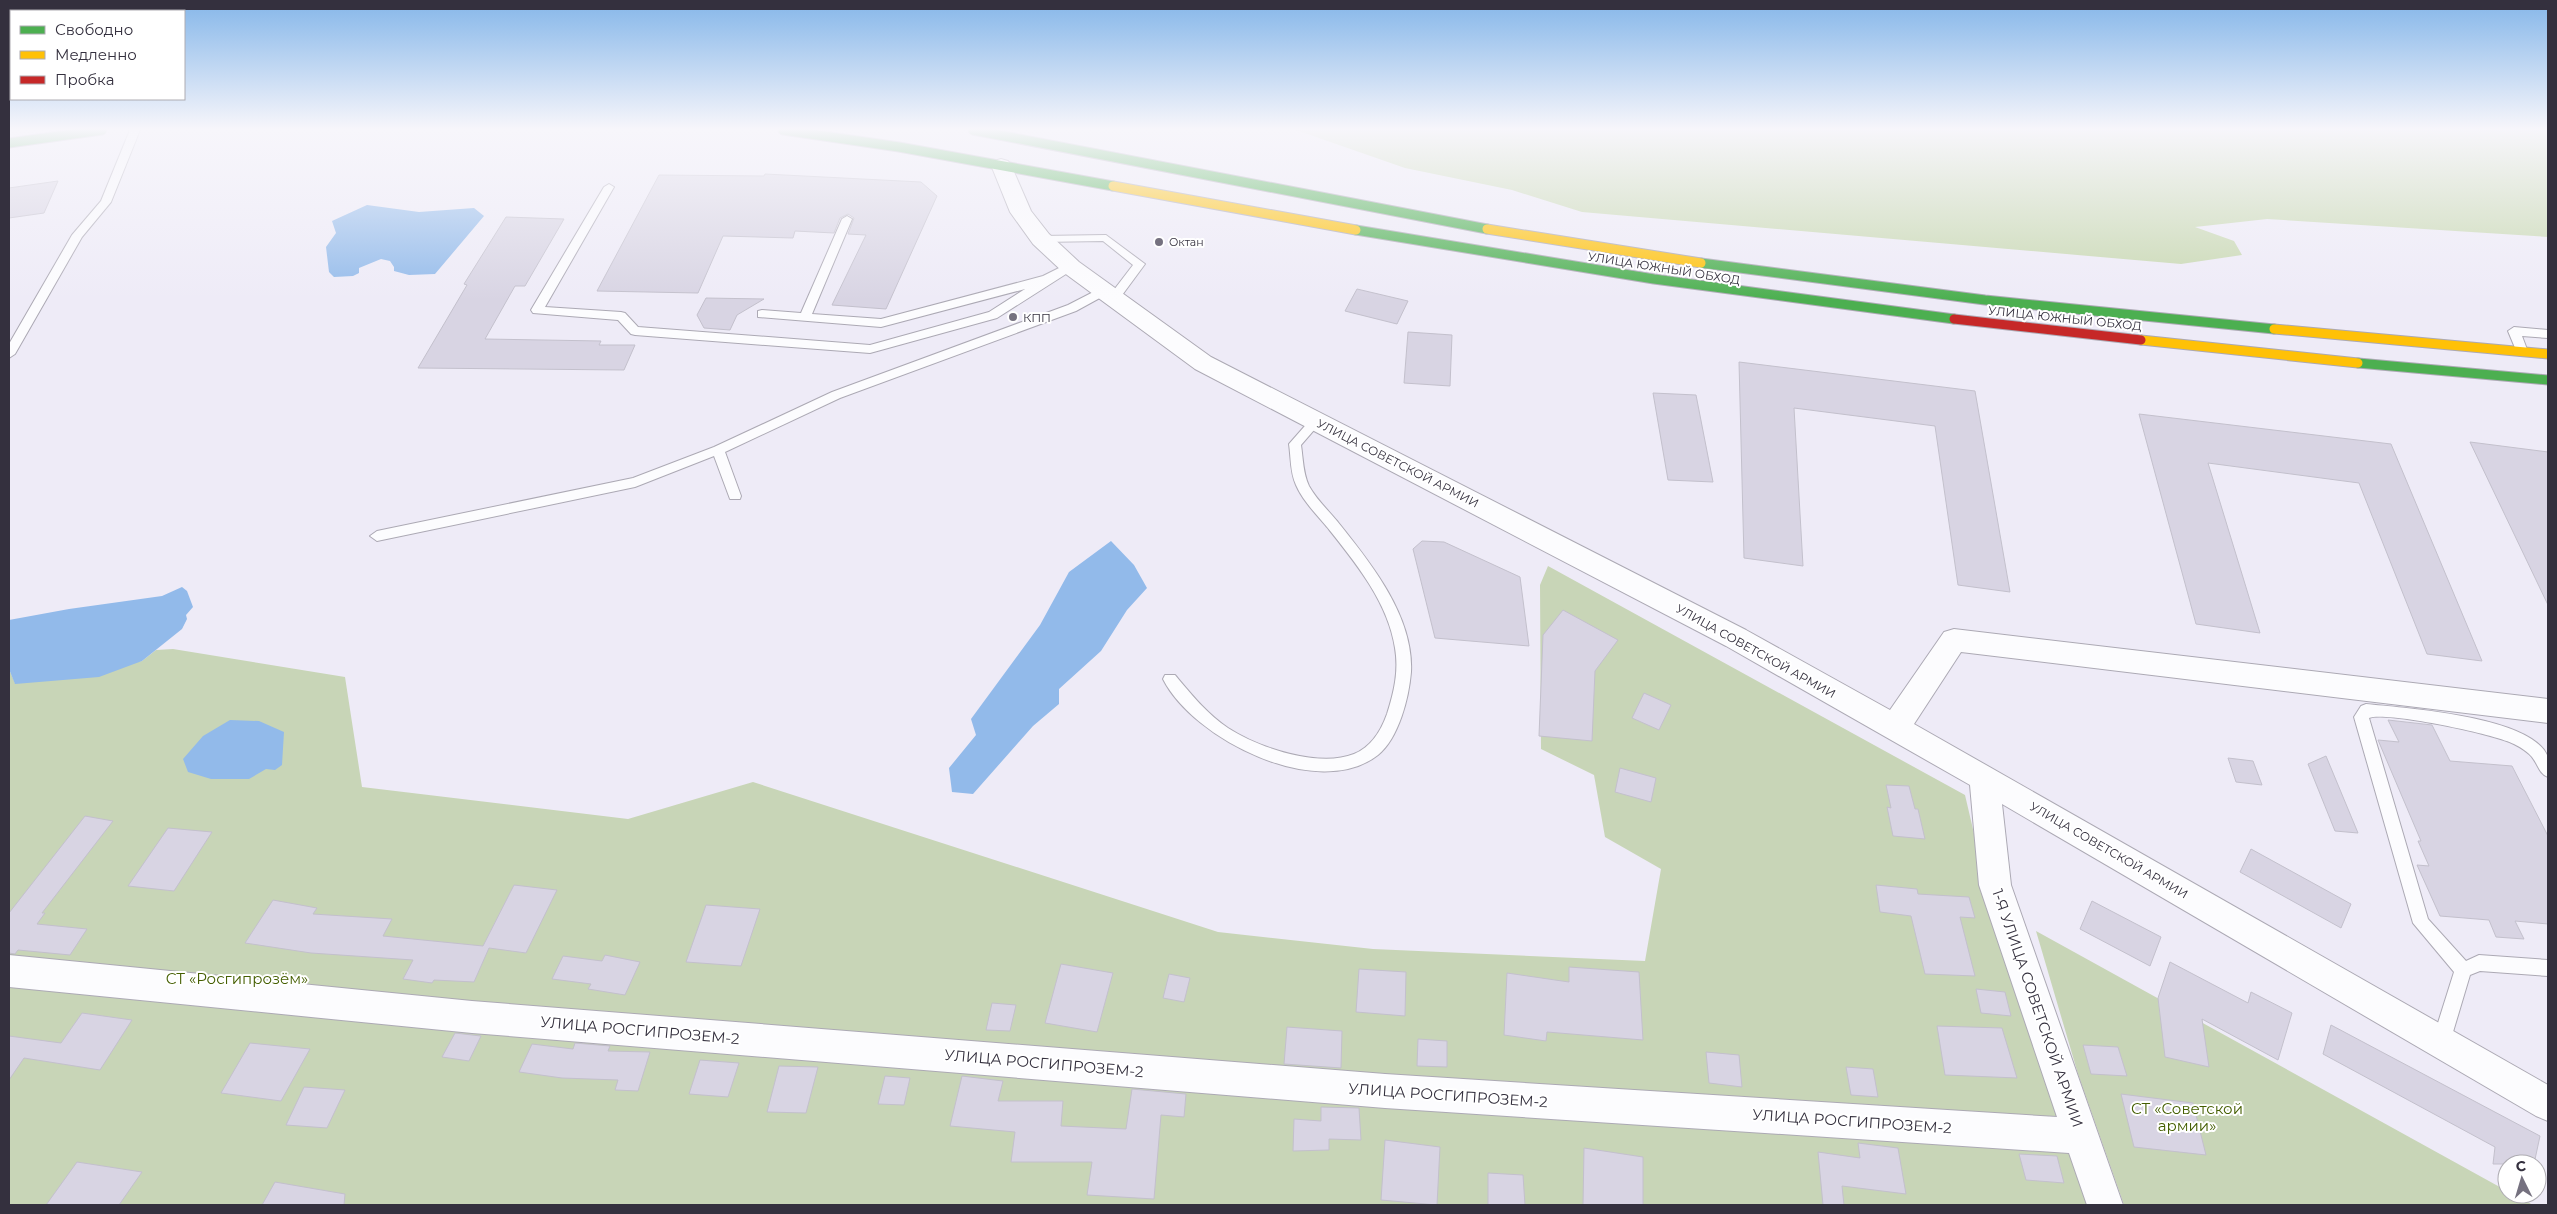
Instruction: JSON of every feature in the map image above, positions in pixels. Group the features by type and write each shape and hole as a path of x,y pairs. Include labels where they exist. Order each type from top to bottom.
{"main road":[{"name":"УЛИЦА ЮЖНЫЙ ОБХОД","path":"1119,187 1470,251 1802,302 2264,354 2548,380"},
{"name":"УЛИЦА ЮЖНЫЙ ОБХОД","path":"1274,187 1477,228 1811,279 2018,302 2548,354"}],"street":[{"name":"УЛИЦА СОВЕТСКОЙ АРМИИ","path":"1010,187 1021,212 1041,238 1059,273 1108,295 1203,363 1315,422 1532,531 1736,638 1984,778 2548,1104"},
{"path":"1894,727 1954,640 2548,711"},
{"name":"1-Я УЛИЦА СОВЕТСКОЙ АРМИИ","path":"1984,778 1995,885 2105,1205"},
{"name":"УЛИЦА РОСГИПРОЗЕМ-2","path":"9,971 472,1017 1385,1091 2081,1136"}],"lane":[{"path":"9,354 77,236 106,202 112,187"},
{"path":"609,187 537,310 621,316 635,331 870,349 993,315 1059,273"},
{"path":"805,317 847,219"},
{"path":"377,536 635,482 718,450 836,396 1108,295 1139,264 1106,238 1041,238"},
{"path":"762,314 881,323 1059,273"},
{"path":"2522,352 2514,332 2548,334"},
{"path":"1170,680 1192,704 1224,733 1269,755 1316,764 1346,763 1372,751 1388,733 1398,700 1404,668 1401,643 1389,610 1361,562 1302,484 1295,444 1315,422"},
{"path":"718,450 735,496"},
{"path":"2463,970 2421,924 2361,717 2366,710 2453,720 2510,735 2519,738 2535,750 2548,771"},
{"path":"2463,970 2479,964 2548,968"},
{"path":"2441,1042 2463,970"}],"green space":[{"path":"1496,187 2548,187 2548,237 2267,219 2195,227 2234,241 2242,255 2181,264 1582,212"},
{"name":"СТ «Росгипрозём»","path":"1548,566 1965,795 1986,885 2089,1205 9,1205 9,669 15,683 142,661 156,650 173,649 345,677 362,787 628,819 753,782 1218,932 1373,949 1645,961 1661,869 1605,837 1594,775 1541,749 1540,585"},
{"name":"СТ «Советской армии»","path":"2036,931 2497,1185 2497,1204 2533,1205 2124,1205 2078,1074"}],"water":[{"path":"367,205 419,212 474,208 484,216 435,274 409,275 394,271 390,261 381,259 359,268 359,273 353,276 334,277 329,272 326,247 336,233 332,221"},
{"path":"1111,541 1134,565 1147,588 1127,610 1101,651 1059,689 1059,704 1033,726 973,794 952,792 949,768 976,735 971,719 1040,625 1069,572"},
{"path":"182,587 187,591 193,607 186,615 187,619 182,629 142,661 99,677 15,684 9,669 9,620 69,609 162,596"},
{"path":"230,720 259,721 284,732 282,765 275,770 266,769 249,779 211,779 188,772 183,759 203,736"}],"building":[{"path":"56,187 44,213 9,218 9,188"},
{"path":"653,187 926,187 937,196 886,309 832,305 866,235 848,234 854,218 848,214 840,218 834,233 795,231 793,238 723,236 698,293 597,291"},
{"path":"506,217 564,219 525,286 515,286 485,339 601,341 599,345 635,345 624,370 418,368 467,285 464,284"},
{"path":"1357,289 1408,301 1397,324 1345,311"},
{"path":"706,298 764,299 737,315 730,330 704,328 697,315"},
{"path":"1408,332 1452,335 1450,386 1404,383"},
{"path":"1739,362 1975,391 2010,592 1958,585 1935,426 1794,408 1803,566 1744,558"},
{"path":"1653,393 1696,395 1713,482 1668,480"},
{"path":"2139,414 2391,444 2482,661 2427,654 2359,483 2208,463 2260,633 2196,624"},
{"path":"2470,442 2548,452 2548,605 2492,488"},
{"path":"1422,541 1444,542 1520,577 1529,646 1435,638 1413,549"},
{"path":"1563,610 1618,640 1595,671 1592,741 1539,736 1543,635"},
{"path":"1644,693 1671,705 1659,730 1632,718"},
{"path":"2388,720 2432,725 2450,761 2512,766 2548,836 2548,924 2515,921 2524,939 2496,937 2489,920 2440,916 2417,865 2429,866 2418,841 2421,841 2378,740 2399,742"},
{"path":"2326,756 2358,833 2335,831 2308,764"},
{"path":"2228,758 2253,761 2262,785 2236,782"},
{"path":"1620,768 1656,778 1651,802 1615,792"},
{"path":"1886,785 1909,786 1915,809 1918,809 1925,839 1893,836 1887,807 1891,808"},
{"path":"85,816 113,821 42,913 45,913 37,924 87,929 70,955 18,950 15,954 9,953 9,913"},
{"path":"168,828 212,832 174,891 128,886"},
{"path":"2251,849 2351,904 2341,928 2240,872"},
{"path":"514,885 557,890 526,953 489,948 474,982 434,980 432,983 403,979 413,960 311,953 245,943 273,900 317,908 313,914 392,919 383,936 483,946"},
{"path":"1876,885 1917,889 1918,894 1969,897 1975,918 1960,917 1975,976 1925,974 1911,916 1880,912"},
{"path":"2092,901 2161,937 2150,966 2080,929"},
{"path":"706,905 760,909 741,966 686,962"},
{"path":"605,955 640,962 625,995 588,989 591,984 552,979 563,956 602,961"},
{"path":"2170,962 2248,1003 2251,992 2292,1013 2278,1060 2202,1019 2209,1067 2165,1057 2158,998"},
{"path":"1061,964 1113,973 1097,1032 1045,1023"},
{"path":"1569,967 1639,972 1643,1040 1547,1032 1546,1041 1504,1035 1507,973 1569,982"},
{"path":"1359,969 1406,972 1405,1016 1356,1012"},
{"path":"1169,974 1190,978 1184,1002 1163,998"},
{"path":"1976,989 2005,992 2011,1016 1981,1013"},
{"path":"992,1003 1016,1005 1010,1031 986,1030"},
{"path":"82,1013 132,1020 100,1070 24,1058 9,1080 9,1036 61,1043"},
{"path":"2331,1025 2540,1136 2536,1154 2497,1154 2497,1164 2493,1164 2495,1147 2323,1054"},
{"path":"1937,1026 2002,1028 2017,1078 1945,1075"},
{"path":"1287,1027 1342,1031 1341,1068 1284,1064"},
{"path":"455,1033 481,1036 469,1061 442,1057"},
{"path":"1418,1039 1447,1041 1447,1067 1417,1066"},
{"path":"250,1043 310,1049 281,1101 221,1093"},
{"path":"575,1043 610,1046 608,1051 650,1052 638,1091 615,1090 618,1080 562,1078 519,1072 532,1044 573,1049"},
{"path":"2083,1045 2118,1047 2127,1076 2091,1074"},
{"path":"1706,1052 1739,1055 1742,1087 1709,1083"},
{"path":"700,1060 739,1063 728,1097 689,1094"},
{"path":"779,1066 818,1067 806,1113 767,1112"},
{"path":"1846,1067 1873,1069 1878,1097 1851,1095"},
{"path":"885,1076 910,1078 904,1105 878,1104"},
{"path":"962,1076 1003,1081 998,1101 1063,1101 1061,1126 1126,1129 1132,1089 1186,1094 1184,1117 1161,1115 1154,1199 1087,1195 1092,1162 1011,1162 1015,1132 950,1126"},
{"path":"304,1087 345,1090 327,1128 286,1125"},
{"path":"2121,1094 2193,1103 2206,1155 2134,1147"},
{"path":"1321,1107 1359,1108 1361,1140 1329,1139 1329,1150 1293,1151 1294,1119 1321,1121"},
{"path":"1385,1140 1440,1147 1437,1205 1381,1200"},
{"path":"1858,1143 1898,1148 1906,1194 1842,1186 1844,1205 1823,1205 1818,1152 1860,1158"},
{"path":"1584,1148 1643,1157 1643,1205 1583,1205"},
{"path":"2019,1154 2057,1156 2064,1183 2026,1180"},
{"path":"77,1162 142,1172 119,1205 46,1205"},
{"path":"1488,1173 1523,1175 1525,1205 1488,1205"},
{"path":"275,1182 345,1194 344,1205 262,1205"}],"traffic: fast":[{"path":"1267,187 1487,229"},
{"path":"1356,230 1654,279 1954,319"},
{"path":"1701,263 1985,300 2274,329"},
{"path":"2358,363 2548,380"}],"traffic: slow":[{"path":"1117,187 1356,230"},
{"path":"1487,229 1701,263"},
{"path":"2274,329 2548,354"},
{"path":"2141,340 2358,363"}],"traffic: jam":[{"path":"1954,319 2141,340"}],"place":[{"name":"Октан","path":"1159,242"},
{"name":"КПП","path":"1013,317"}]}
